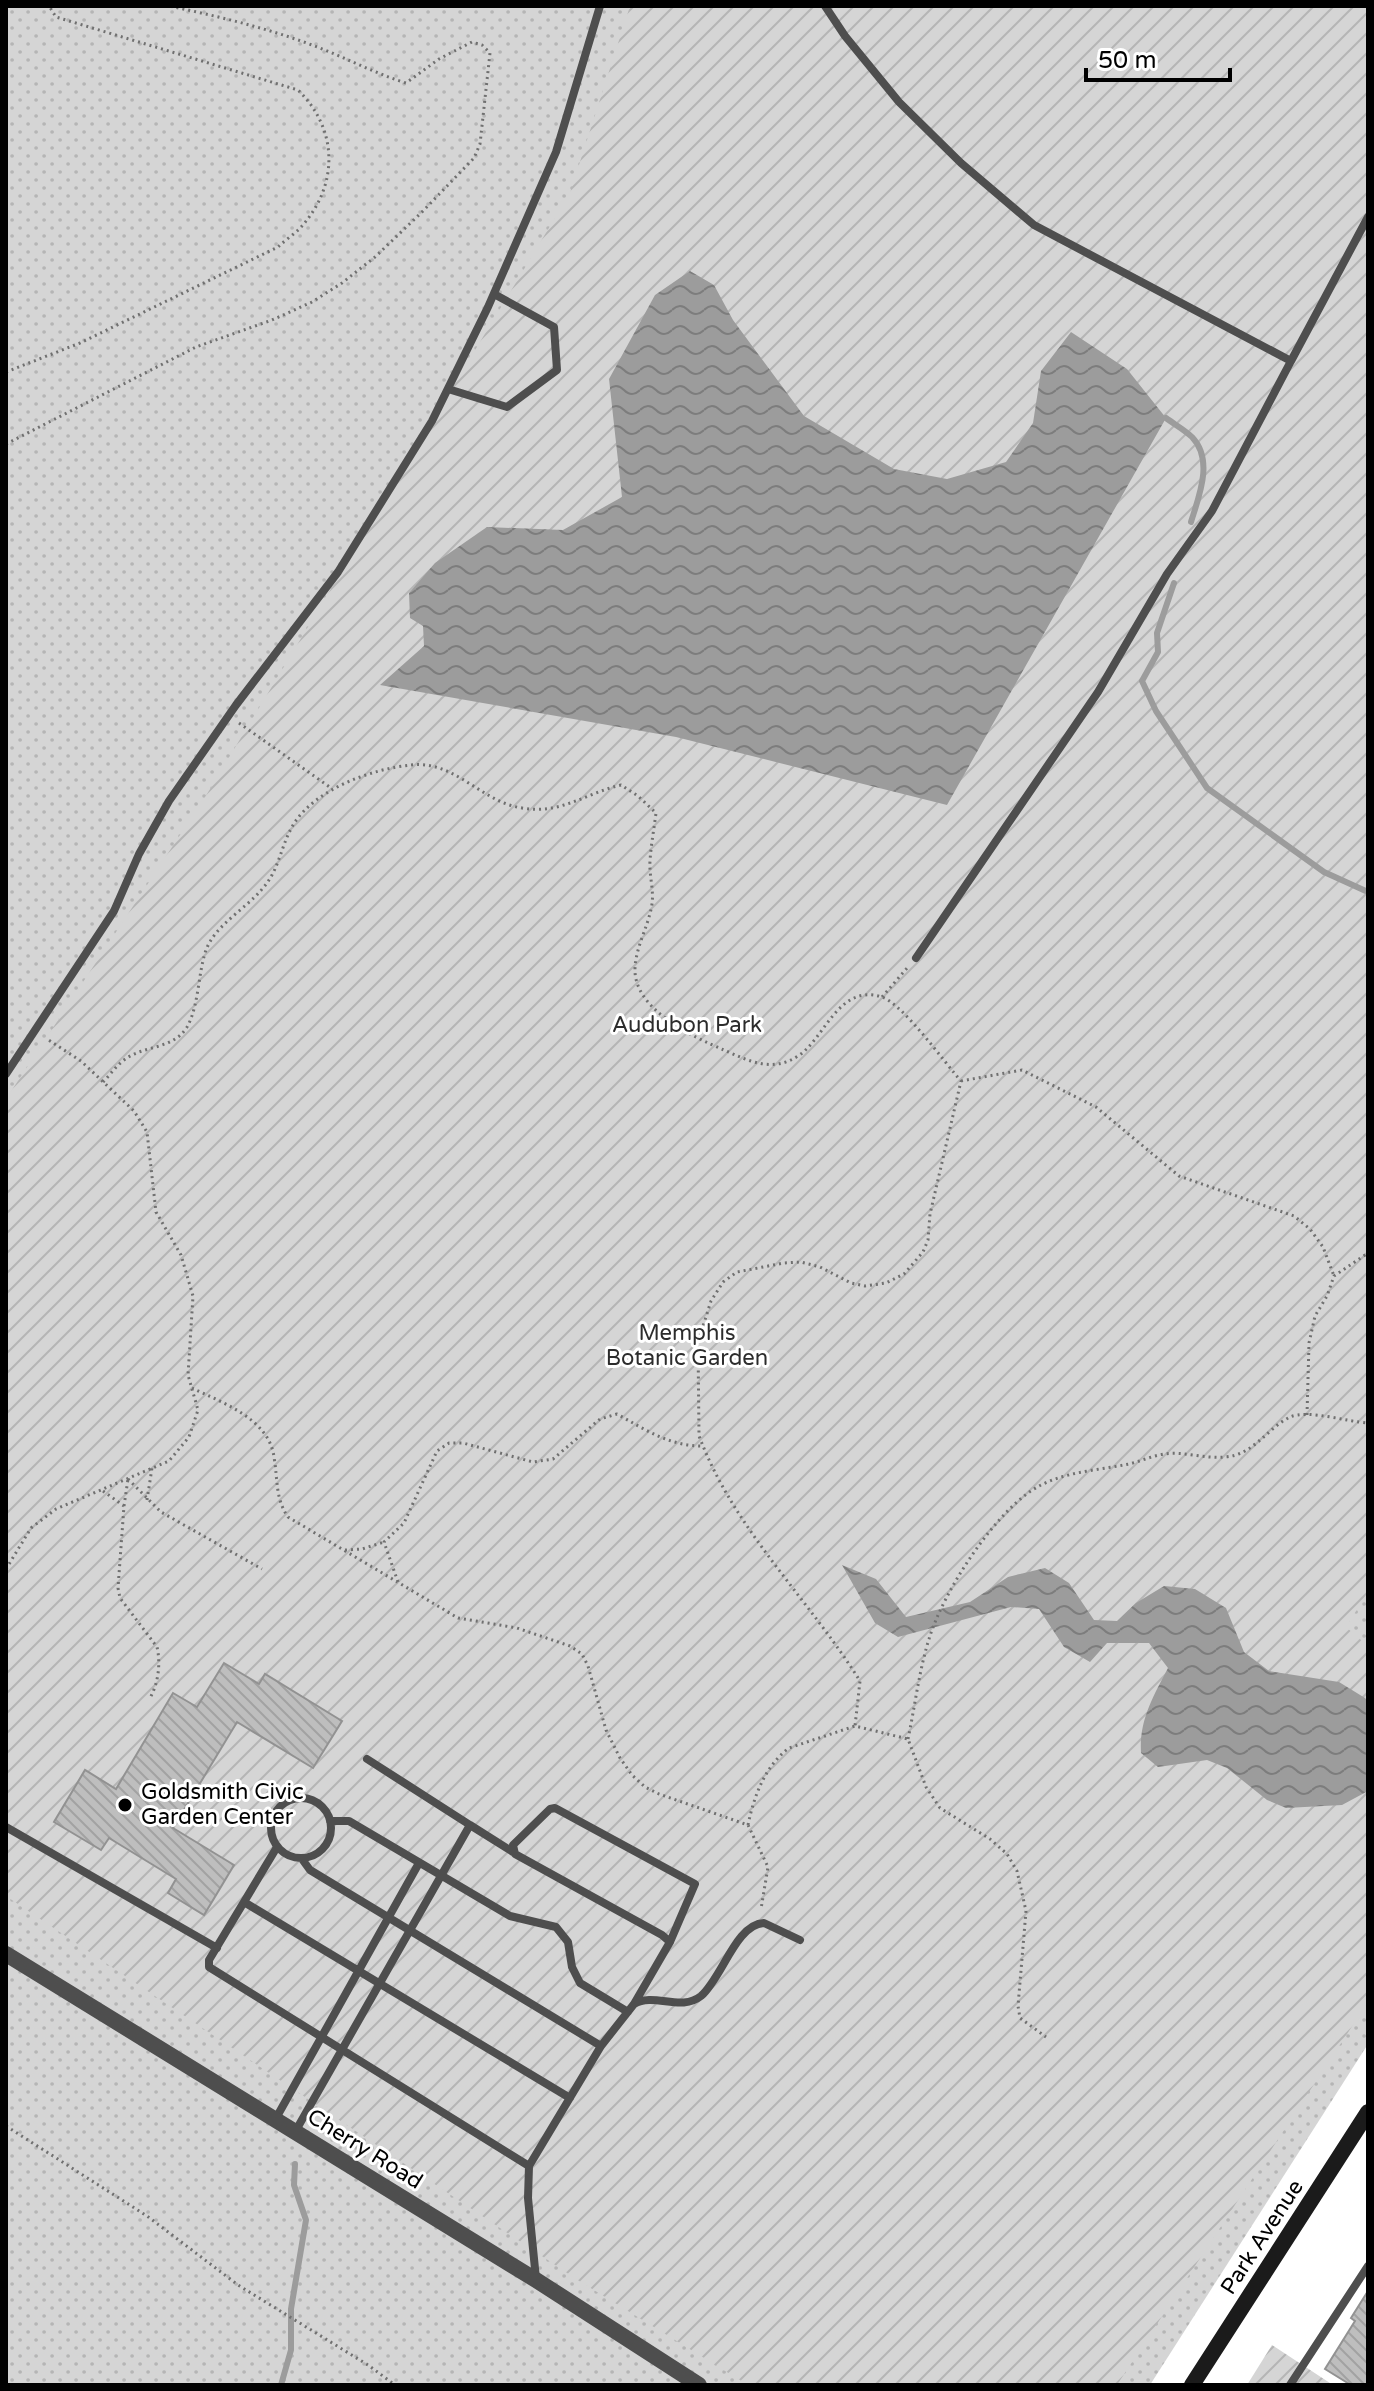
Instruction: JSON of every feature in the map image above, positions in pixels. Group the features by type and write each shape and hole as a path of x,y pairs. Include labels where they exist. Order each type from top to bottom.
{"main road":[{"name":"Park Avenue","path":"1192,2385 1368,2112"}],"street":[{"name":"Cherry Road","path":"6,1954 536,2280 699,2385"}],"lane":[{"path":"6,1074 114,911 139,854 169,801 338,572 432,421 494,294 556,152 600,6"},
{"path":"825,6 845,36 899,102 961,163 1034,225 1291,361"},
{"path":"916,958 1098,692 1167,574 1212,511 1368,217"},
{"path":"448,389 507,407 557,370 554,327 494,294"},
{"path":"367,1759 513,1852 670,1942"},
{"path":"308,1798 318,1803 330,1821 330,1837 325,1846 319,1853 302,1859 291,1857 277,1847 271,1835 271,1825 279,1806 288,1801 308,1798"},
{"path":"513,1852 513,1845 523,1834 555,1808 695,1884 670,1942 631,2008 601,2046 529,2166 528,2198 536,2280"},
{"path":"330,1821 349,1821 510,1916 556,1927 568,1942 572,1967 580,1983 631,2008"},
{"path":"295,2132 470,1825"},
{"path":"6,1827 217,1948"},
{"path":"277,1847 209,1960 212,1971 529,2166"},
{"path":"302,1859 310,1870 601,2046"},
{"path":"275,2120 419,1863"},
{"path":"244,1902 570,2098"},
{"path":"631,2008 642,2000 689,2002 702,1995 747,1928 757,1923 764,1923 800,1940"},
{"path":"1290,2385 1368,2266"}],"path":[{"path":"6,372 80,343 278,247 302,226 320,198 328,172 328,136 314,106 298,90 56,17 49,6"},
{"path":"6,444 196,347 312,302 375,257 474,158 480,144 490,53 482,45 472,42 439,59 406,83 288,37 169,6"},
{"path":"229,716 331,788"},
{"path":"103,1082 125,1059 169,1044 187,1027 207,948 222,926 263,889 274,874 295,822 331,788 387,768 415,764 443,768 465,778 499,801 522,808 545,809 573,804 598,790 621,785 656,813 650,863 652,904 635,970 642,992 661,1015 689,1035 757,1065 775,1064 796,1058 810,1046 837,1008 862,997 882,997 901,1011 961,1081"},
{"path":"882,997 916,958"},
{"path":"6,1569 31,1528 56,1509 169,1461 189,1437 198,1410 188,1375 193,1296 181,1255 156,1212 147,1132 134,1111 81,1061 35,1032"},
{"path":"961,1081 1022,1070 1096,1107 1179,1176 1294,1216 1310,1229 1323,1247 1334,1276"},
{"path":"855,1726 860,1681 783,1579 732,1503 703,1446 699,1436 698,1342 711,1301 723,1282 737,1272 801,1262 865,1286 886,1283 904,1274 923,1252 928,1240 930,1214 961,1081"},
{"path":"1307,1415 1309,1343 1315,1316 1334,1276 1368,1253"},
{"path":"192,1388 238,1412 269,1439 279,1503 288,1517 458,1618 517,1628 570,1646 582,1654 606,1730 632,1775 659,1794 748,1825"},
{"path":"344,1550 362,1549 384,1542 404,1523 437,1451 449,1443 463,1443 533,1462 553,1459 600,1419 617,1414 683,1446 703,1446"},
{"path":"1046,2037 1020,2018 1018,2006 1026,1911 1017,1871 1007,1854 990,1839 940,1808 926,1787 908,1739 929,1638 950,1593 1000,1517 1015,1501 1041,1485 1074,1473 1131,1464 1165,1454 1226,1458 1251,1449 1292,1416 1368,1423"},
{"path":"147,1500 152,1468"},
{"path":"128,1479 161,1512 262,1569"},
{"path":"128,1479 118,1588 120,1598 157,1647 158,1673 150,1698"},
{"path":"101,1490 124,1506"},
{"path":"384,1542 398,1582"},
{"path":"757,1923 768,1867 748,1825 760,1784 780,1755 801,1744 855,1726 908,1739"},
{"path":"6,2126 147,2216 238,2285 395,2385"}],"green space":[{"name":"Memphis Botanic Garden","path":"6,6 1368,6 1368,2044 1150,2385 6,2385"},
{"name":"Memphis Botanic Garden","path":"630,6 1368,6 1368,1592 1346,1627 1368,1646 1368,2002 1117,2385 748,2385 576,2279 6,1896 6,1099 207,794 570,193"},
{"path":"1272,2345 1333,2385 1247,2385"}],"water":[{"path":"690,271 714,285 733,320 804,416 894,469 947,479 1006,462 1033,423 1041,371 1071,332 1127,369 1166,418 947,805 676,737 380,685 424,646 423,626 410,618 409,593 435,563 487,527 563,530 622,497 609,379 655,295"},
{"path":"842,1565 876,1579 906,1617 970,1602 1008,1577 1045,1568 1069,1583 1094,1620 1117,1621 1136,1603 1164,1586 1195,1589 1226,1608 1244,1652 1269,1671 1339,1682 1365,1698 1368,1702 1368,1791 1342,1805 1286,1808 1267,1800 1227,1768 1207,1760 1158,1767 1141,1753 1142,1730 1148,1709 1168,1668 1149,1643 1107,1643 1090,1662 1064,1647 1039,1609 1011,1607 898,1637 875,1623"}],"building":[{"name":"Goldsmith Civic Garden Center","path":"224,1663 259,1684 265,1674 342,1721 313,1768 237,1722 173,1828 234,1865 204,1915 168,1893 176,1879 109,1838 101,1850 54,1822 85,1770 116,1789 173,1693 197,1707"},
{"path":"1368,2291 1368,2385 1351,2385 1325,2369 1355,2321 1351,2318"}],"waterway":[{"path":"1166,418 1192,437 1202,456 1203,478 1191,522"},
{"path":"1174,583 1157,633 1158,652 1142,681 1156,711 1207,788 1324,872 1368,892"},
{"path":"281,2385 291,2350 291,2309 306,2220 294,2185 295,2164"}],"place":[{"name":"Goldsmith Civic Garden Center","path":"125,1805"}],"park label":[{"name":"Audubon Park","path":"687,1025"}]}
